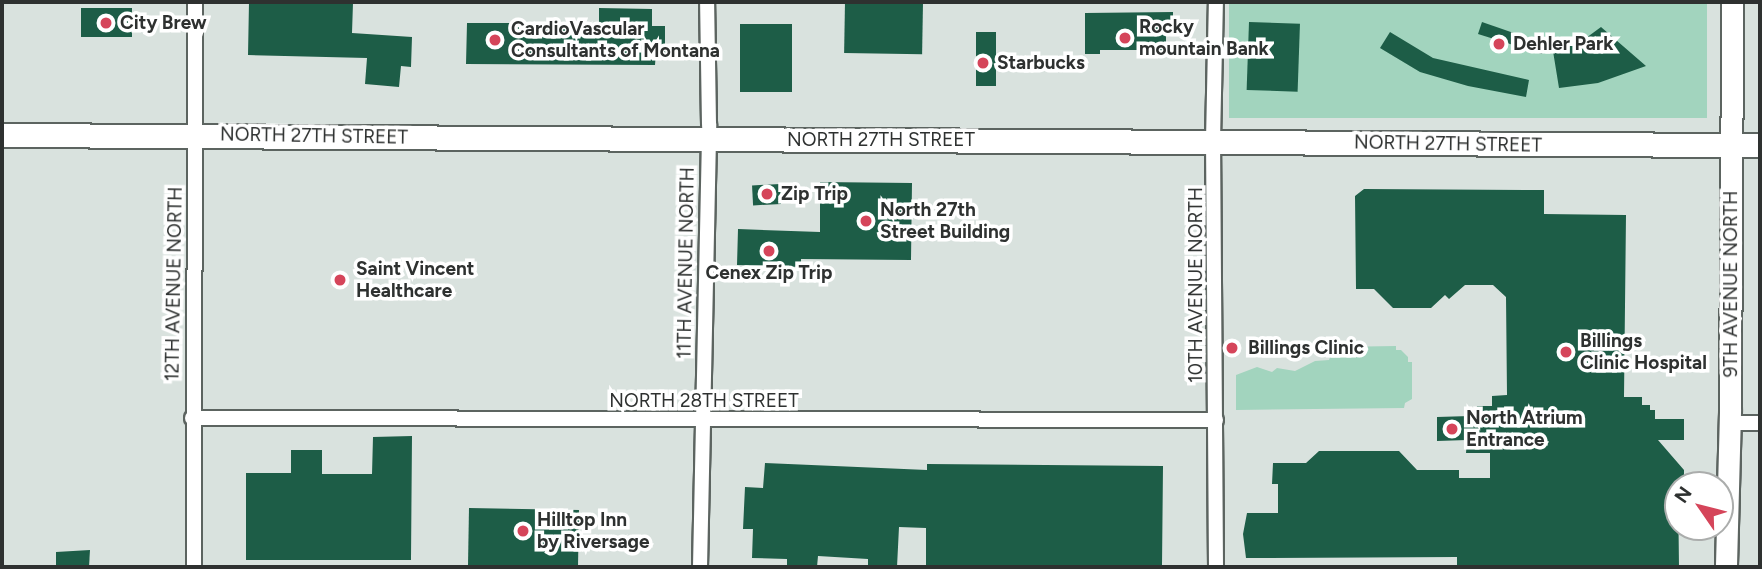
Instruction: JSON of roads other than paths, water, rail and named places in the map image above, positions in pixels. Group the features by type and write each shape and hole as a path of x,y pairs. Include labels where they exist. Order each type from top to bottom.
{"main road":[{"name":"NORTH 27TH STREET","path":"2,135 1760,145"}],"street":[{"name":"12TH AVENUE NORTH","path":"194,567 192,418 195,2"},
{"name":"11TH AVENUE NORTH","path":"700,567 708,139 707,2"},
{"name":"10TH AVENUE NORTH","path":"1216,2 1213,141 1216,567"},
{"name":"9TH AVENUE NORTH","path":"1726,565 1730,423 1732,2"},
{"name":"NORTH 28TH STREET","path":"192,418 1216,420"},
{"path":"1730,423 1760,423"}],"place":[{"name":"City Brew","path":"106,23"},
{"name":"Rocky mountain Bank","path":"1125,38"},
{"name":"CardioVascular Consultants of Montana","path":"495,40"},
{"name":"Dehler Park","path":"1499,44"},
{"name":"Starbucks","path":"983,63"},
{"name":"Zip Trip","path":"767,194"},
{"name":"North 27th Street Building","path":"866,221"},
{"name":"Cenex Zip Trip","path":"769,251"},
{"name":"Saint Vincent Healthcare","path":"340,280"},
{"name":"Billings Clinic","path":"1232,348"},
{"name":"Billings Clinic Hospital","path":"1566,352"},
{"name":"North Atrium Entrance","path":"1452,429"},
{"name":"Hilltop Inn by Riversage","path":"523,531"}]}
